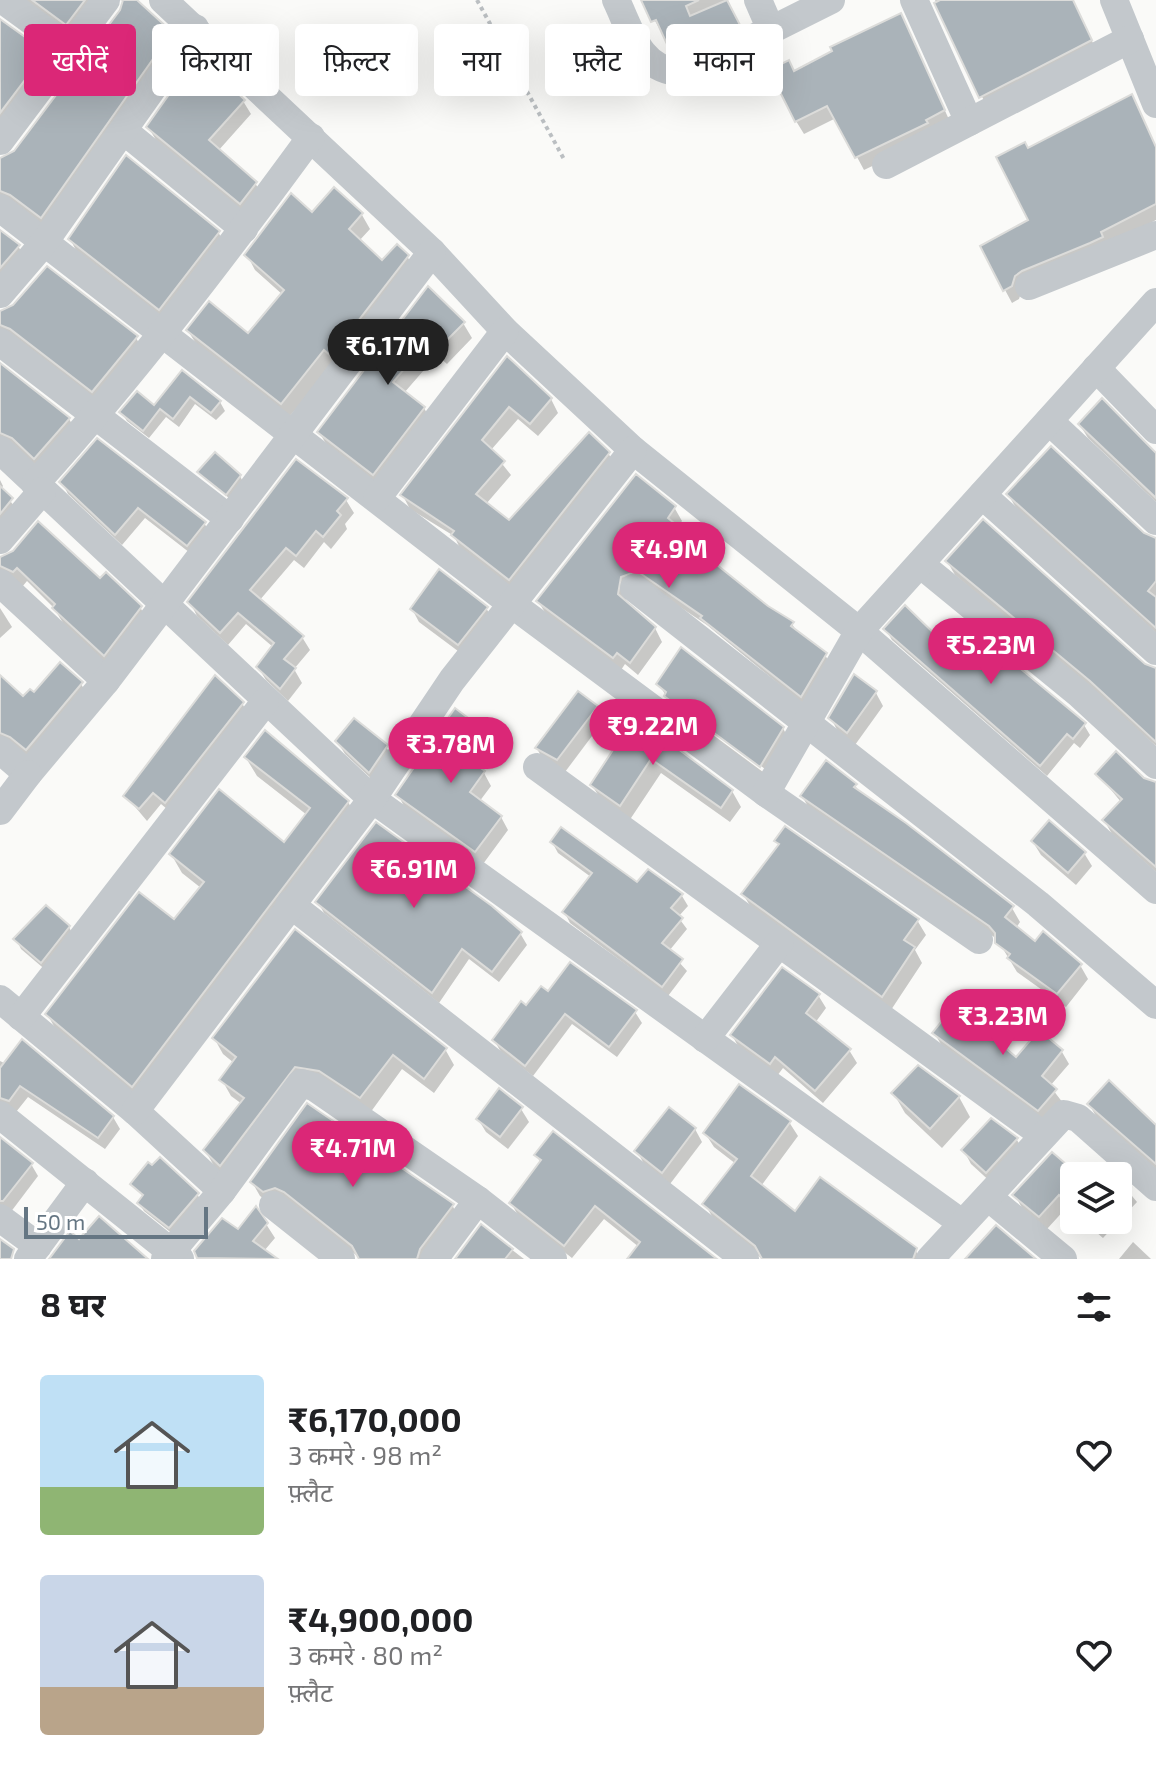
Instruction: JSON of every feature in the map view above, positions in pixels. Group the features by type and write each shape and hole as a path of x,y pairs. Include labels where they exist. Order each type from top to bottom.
{"street":[{"path":"3,0 36,24"},
{"path":"88,24 106,0"},
{"path":"163,0 190,24"},
{"path":"616,0 640,52 660,70 666,71"},
{"path":"758,0 768,24"},
{"path":"783,24 831,0"},
{"path":"914,0 969,122"},
{"path":"1114,0 1156,104"},
{"path":"886,165 1130,39"},
{"path":"0,293 43,244 152,90"},
{"path":"4,126 29,96"},
{"path":"267,96 432,252 505,331 633,450 859,631 1156,890"},
{"path":"124,131 244,229"},
{"path":"0,540 244,229 311,137"},
{"path":"0,208 513,605 766,793 979,940"},
{"path":"1029,286 1156,235"},
{"path":"0,811 106,681 432,252"},
{"path":"766,793 859,631 1096,368 1154,309"},
{"path":"377,498 505,331"},
{"path":"0,342 230,519"},
{"path":"1096,368 1156,430"},
{"path":"1049,421 1156,521"},
{"path":"0,450 265,702 372,799 962,1223"},
{"path":"135,1111 372,799 452,680 633,450"},
{"path":"982,495 1156,651"},
{"path":"920,564 1079,694 1156,765"},
{"path":"0,583 106,681"},
{"path":"634,588 1038,904 1156,1005"},
{"path":"222,1191 135,1111 11,1008 265,702"},
{"path":"0,750 28,774"},
{"path":"537,767 1043,1135"},
{"path":"290,904 745,1259"},
{"path":"705,1039 780,942"},
{"path":"0,1115 85,1182 172,1257 301,1083 314,1087 478,1200 553,1259"},
{"path":"930,1259 1058,1117 1071,1114 1156,1187"},
{"path":"0,1218 33,1252 85,1182"},
{"path":"988,1197 1063,1259"},
{"path":"434,1259 478,1200"},
{"path":"273,1205 341,1259"}],"path":[{"path":"477,0 565,161"}],"building":[{"path":"32,0 85,0 65,24"},
{"path":"123,0 137,0 163,24 152,24 152,60 136,83 136,24 109,24"},
{"path":"641,0 699,0 686,6 690,16 727,0 739,24 666,24 666,42 656,20 651,22"},
{"path":"940,0 1073,0 1092,40 979,98 934,3"},
{"path":"901,13 945,110 926,120 928,123 855,158 827,106 795,122 782,96 783,63 789,60 794,71 832,51 830,47"},
{"path":"0,19 24,36 24,81 0,113"},
{"path":"1132,94 1156,147 1156,204 1101,232 1103,237 1022,271 1015,276 1012,286 1003,291 980,246 1028,220 996,157 1025,142 1028,148"},
{"path":"55,96 127,96 41,218 0,191 0,158 14,151"},
{"path":"168,96 241,96 245,100 209,140 257,182 240,204 146,127"},
{"path":"126,155 220,231 159,310 68,239"},
{"path":"334,187 363,213 349,229 382,260 397,244 409,255 331,356 324,350 281,404 186,330 209,301 248,333 284,290 244,255 291,193 312,212"},
{"path":"0,230 20,245 0,268"},
{"path":"47,266 138,336 92,392 10,329 0,325 0,311 13,305"},
{"path":"428,286 465,322 437,350 428,341 393,382 425,407 373,475 317,432"},
{"path":"507,356 552,398 530,424 509,407 482,440 505,461 476,494 509,520 589,432 610,452 509,580 451,535 454,531 400,495"},
{"path":"0,363 70,418 34,459 12,438 0,433"},
{"path":"182,370 221,401 211,413 190,397 173,419 160,409 143,431 119,412 137,391 154,405"},
{"path":"1102,398 1156,453 1156,498 1078,424"},
{"path":"97,438 206,522 187,546 138,508 115,535 59,482"},
{"path":"1051,446 1144,533 1156,538 1156,581 1148,591 1156,597 1156,628 1006,494"},
{"path":"215,452 241,475 226,495 197,472"},
{"path":"296,459 348,498 337,511 341,515 323,537 316,531 296,556 286,548 250,590 304,636 284,659 296,668 280,689 256,667 274,643 238,613 220,633 187,602"},
{"path":"636,474 676,506 668,518 704,548 701,552 768,606 794,622 791,626 827,653 801,697 700,618 702,616 637,571 621,577 618,594 656,627 630,663 617,653 613,658 536,601"},
{"path":"0,486 13,498 0,514"},
{"path":"983,519 1145,664 1156,668 1156,742 1090,681 945,561"},
{"path":"38,521 100,578 106,572 142,606 104,656 52,608 55,604 17,568 13,572 0,566 0,557 13,551"},
{"path":"439,569 488,607 458,645 410,609"},
{"path":"905,605 950,649 969,626 1086,723 1073,739 1067,734 1040,766 883,629"},
{"path":"681,647 784,727 760,767 664,696 666,692 656,684"},
{"path":"60,662 83,682 26,750 0,733 0,675 23,696 30,689 34,692"},
{"path":"854,674 877,691 847,733 828,718"},
{"path":"215,675 244,702 165,803 153,793 139,809 123,796"},
{"path":"578,691 598,706 557,760 535,748"},
{"path":"455,708 480,727 461,754 485,771 470,792 502,816 475,852 395,795"},
{"path":"354,718 388,745 369,773 335,741"},
{"path":"642,722 733,790 721,808 651,759 620,806 590,785 630,724 637,729"},
{"path":"265,730 349,801 132,1087 45,1014 139,892 174,919 204,882 169,854 219,789 284,842 310,808 244,757"},
{"path":"1116,751 1144,778 1156,782 1156,867 1102,820 1122,799 1095,774"},
{"path":"826,760 857,784 854,787 1014,906 1005,917 1035,941 1043,931 1082,964 1057,994 1007,958 1010,954 995,943 995,933 989,926 800,796"},
{"path":"1049,820 1086,852 1068,873 1031,841"},
{"path":"376,822 492,906 522,932 492,972 462,949 432,993 315,902"},
{"path":"785,826 919,919 904,940 915,947 882,997 741,894 779,844 774,841"},
{"path":"561,827 637,882 648,869 683,894 671,908 683,918 662,943 683,959 662,987 562,912 592,873 550,842"},
{"path":"46,905 70,926 41,963 13,939"},
{"path":"295,929 447,1048 424,1079 393,1055 360,1098 319,1071 295,1067 220,1166 203,1150 244,1098 219,1080 236,1057 212,1038"},
{"path":"570,962 637,1010 609,1047 565,1014 525,1066 492,1040 521,1001 526,1005 541,986 548,991"},
{"path":"782,967 820,994 806,1013 851,1049 815,1091 775,1057 770,1064 730,1035"},
{"path":"955,1005 1016,1057 1039,1030 1063,1050 1042,1076 1057,1089 1038,1111 932,1033"},
{"path":"22,1039 114,1116 98,1138 20,1086 9,1101 0,1098 0,1068"},
{"path":"918,1065 960,1096 930,1129 891,1093"},
{"path":"1109,1080 1156,1125 1156,1164 1087,1104"},
{"path":"739,1084 791,1121 751,1176 795,1211 820,1177 917,1248 913,1259 762,1259 755,1246 702,1204 737,1159 703,1133"},
{"path":"499,1088 523,1107 500,1137 476,1119"},
{"path":"307,1103 454,1204 420,1249 417,1259 359,1259 352,1246 284,1192 275,1188 263,1192 250,1182"},
{"path":"669,1107 696,1128 662,1173 634,1151"},
{"path":"991,1118 1018,1138 986,1173 961,1150"},
{"path":"553,1131 717,1259 627,1259 640,1242 595,1206 564,1246 509,1203 541,1160 534,1155"},
{"path":"0,1137 33,1163 3,1201 0,1201"},
{"path":"1052,1152 1064,1162 1060,1162 1060,1196 1039,1217 1012,1195"},
{"path":"160,1157 199,1193 169,1228 137,1203 143,1195 130,1184 148,1162 152,1165"},
{"path":"256,1206 268,1223 253,1241 278,1259 197,1258 194,1251 222,1218 238,1229"},
{"path":"99,1216 148,1259 49,1259 70,1231 79,1239"},
{"path":"481,1224 513,1249 505,1259 455,1259"},
{"path":"996,1225 1036,1259 965,1259"},
{"path":"0,1239 14,1249 11,1259 0,1259"}]}
